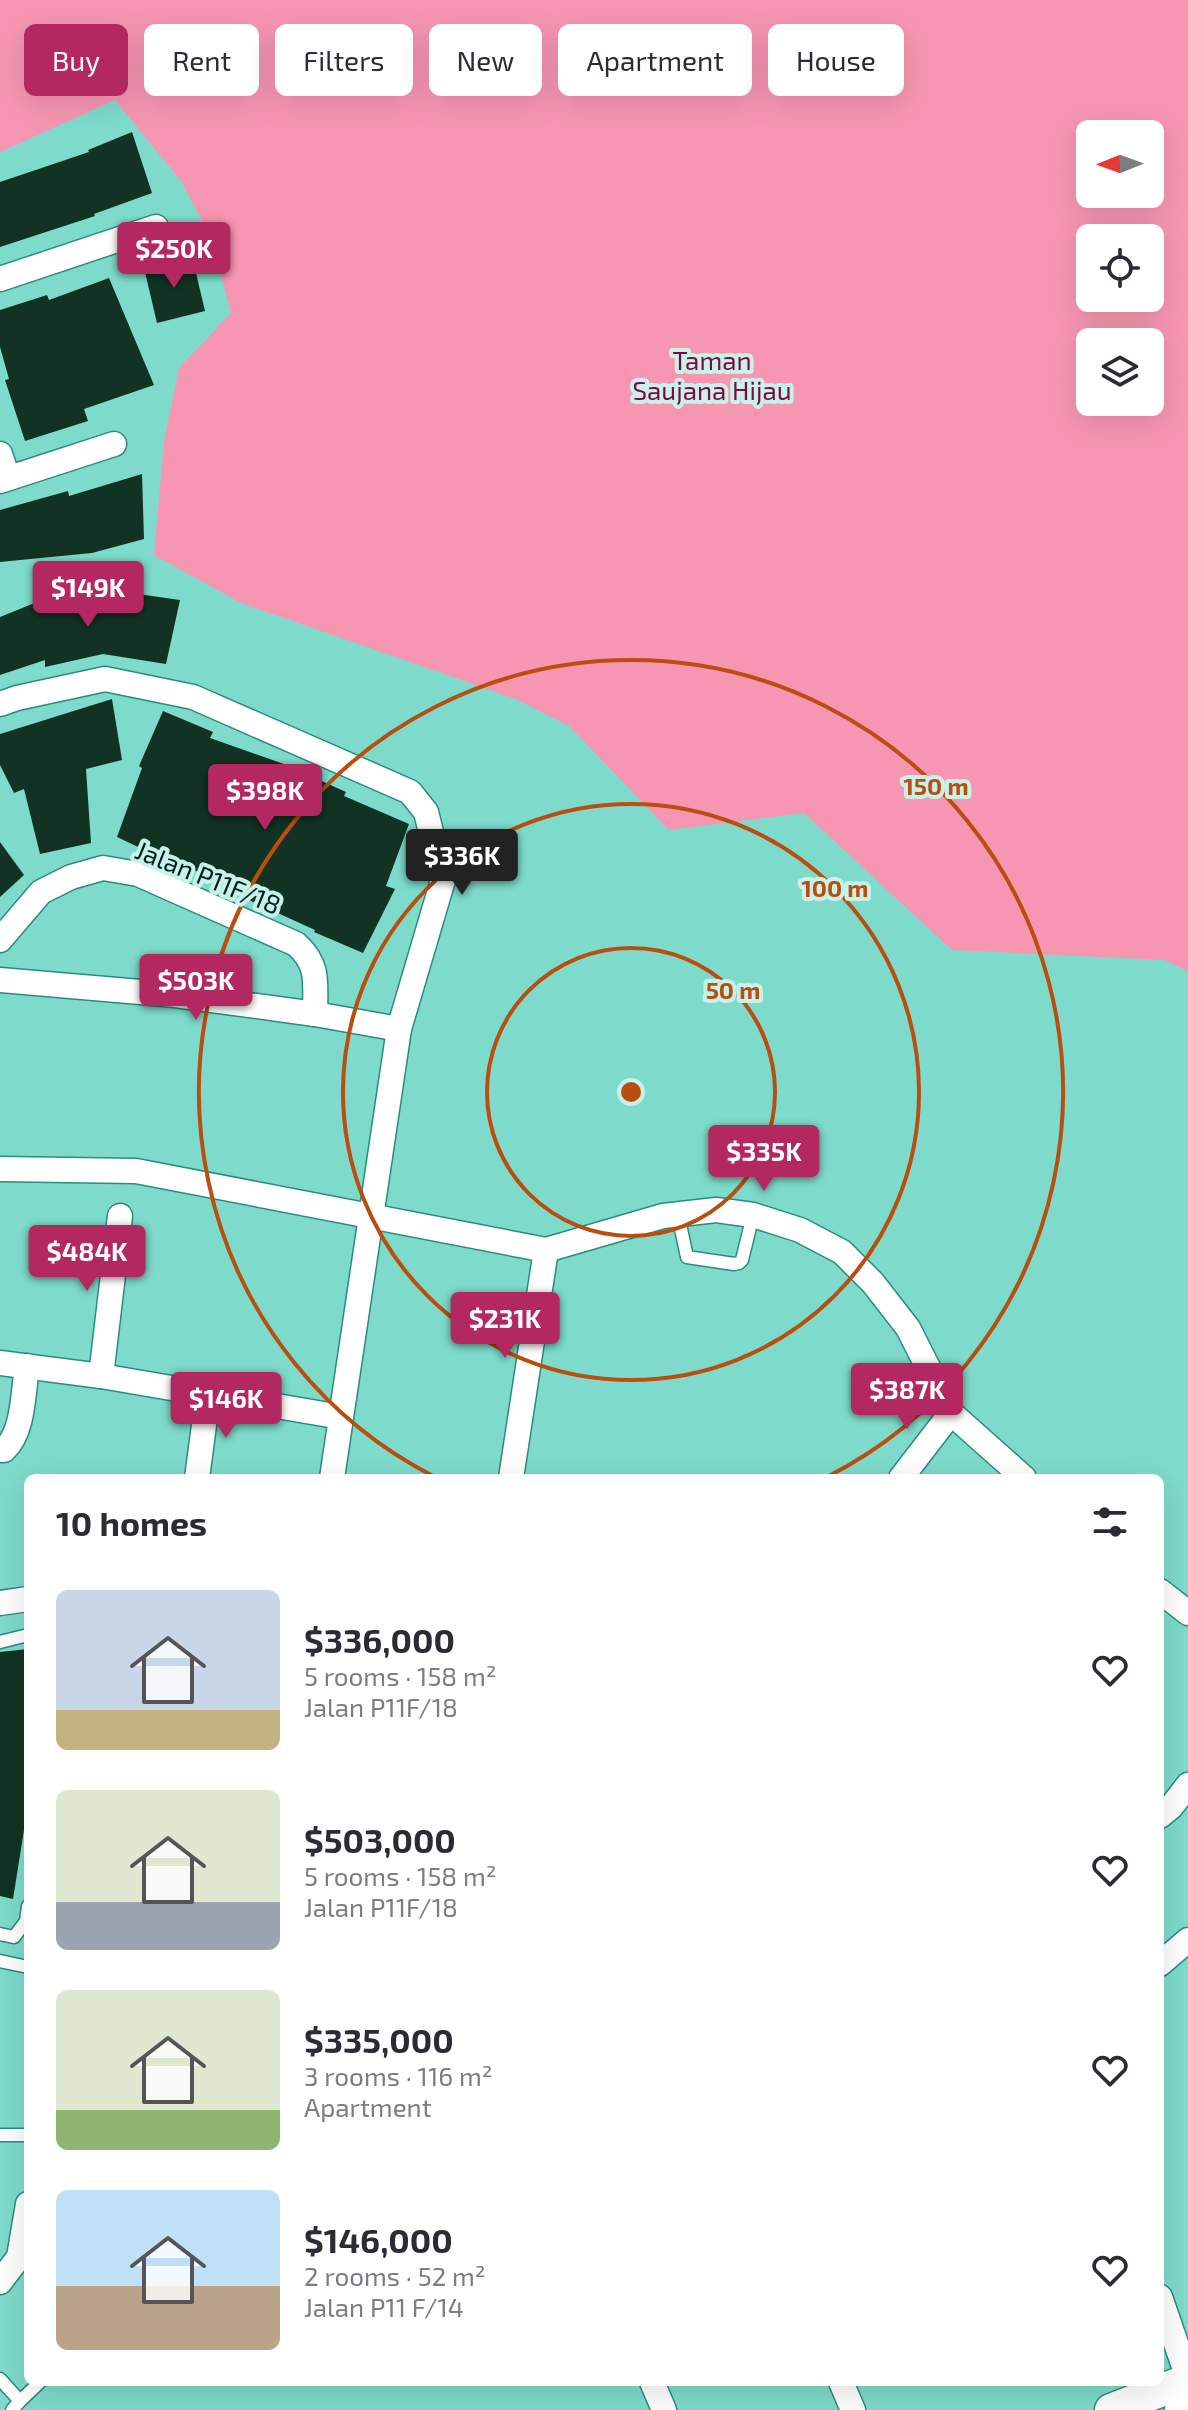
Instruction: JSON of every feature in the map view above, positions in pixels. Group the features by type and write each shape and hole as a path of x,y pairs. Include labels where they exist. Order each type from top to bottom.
{"main road":[{"path":"1111,2410 1188,2379"},
{"path":"1181,2410 1188,2407"}],"street":[{"path":"0,279 156,227"},
{"path":"0,454 4,479 114,444"},
{"path":"0,704 105,679 193,697 410,792 426,812 443,880 399,1029 333,1474"},
{"name":"Jalan P11F/18","path":"0,940 41,892 71,877 103,868 138,874 296,944 308,955 314,968 315,1014"},
{"path":"0,980 175,995 399,1029"},
{"path":"0,1169 136,1171 546,1250 663,1216 716,1210 753,1215 800,1230 842,1252 873,1283 908,1328 951,1413 1020,1474"},
{"path":"101,1376 120,1216"},
{"path":"512,1474 546,1250"},
{"path":"0,1363 101,1376 341,1417"},
{"path":"0,1450 12,1442 18,1425 27,1366"},
{"path":"198,1474 208,1395"},
{"path":"904,1474 951,1413"},
{"path":"1164,1594 1188,1613"},
{"path":"0,1603 24,1600"},
{"path":"1164,1813 1188,1785"},
{"path":"1164,1961 1188,1940"},
{"path":"0,2282 19,2257 24,2228"},
{"path":"1164,2309 1188,2379"},
{"path":"654,2386 664,2410"},
{"path":"843,2386 853,2410"}],"lane":[{"path":"678,1215 687,1257 734,1264 742,1260 753,1215"},
{"path":"0,1642 24,1636"},
{"path":"15,1963 14,1937 24,1924"},
{"path":"0,1934 14,1937"},
{"path":"0,1961 24,1966"},
{"path":"0,2135 24,2135"},
{"path":"0,2379 16,2406 36,2386"}],"green space":[{"name":"Taman Saujana Hijau","path":"0,0 1188,0 1188,971 1164,960 952,950 804,813 669,830 569,726 516,699 241,603 154,555 164,441 179,368 231,313 211,238 181,181 115,100 0,152"}],"building":[{"path":"132,132 152,193 95,216 0,247 0,182 89,152"},
{"path":"192,256 205,311 157,323 144,268"},
{"path":"109,278 154,385 84,409 88,421 25,441 5,380 9,379 0,347 0,310 47,295 49,300"},
{"path":"142,474 144,539 92,553 0,562 0,510 68,491 69,496"},
{"path":"95,588 180,600 166,664 103,654 45,667 45,660 0,675 0,617 37,602"},
{"path":"112,699 122,760 86,769 91,843 40,854 24,789 14,793 0,765 0,734"},
{"path":"163,711 213,732 210,738 284,764 346,792 344,796 409,824 386,886 395,889 363,953 314,932 170,858 168,861 117,837 142,768 139,766"},
{"path":"0,842 24,875 0,897"},
{"path":"24,1649 24,1830 13,1899 0,1896 0,1652"}]}
